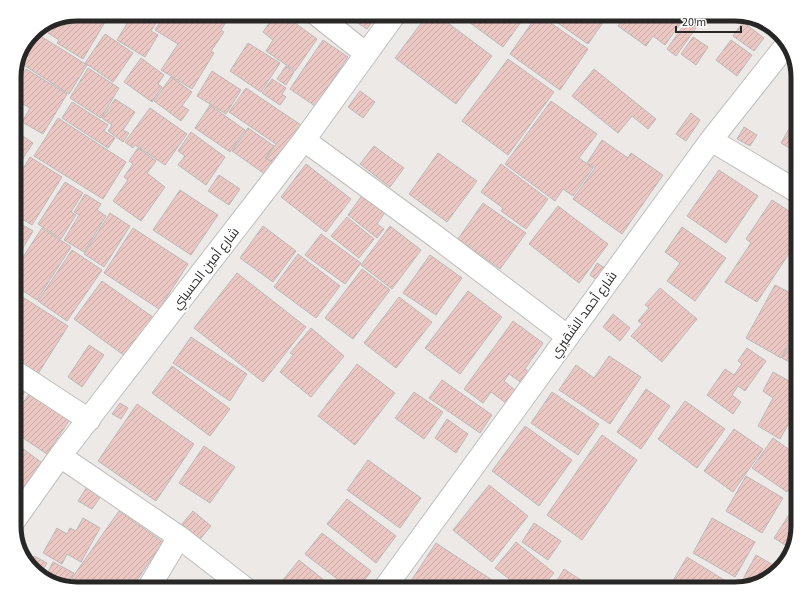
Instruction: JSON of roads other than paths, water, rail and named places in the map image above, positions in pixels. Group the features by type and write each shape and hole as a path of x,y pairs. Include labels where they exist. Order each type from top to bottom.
{"street":[{"path":"325,21 365,53"},
{"name":"شارع أمين الحسيني","path":"21,512 60,456 304,140 365,53 390,21"},
{"name":"شارع أحمد الشقيري","path":"389,582 711,140 783,49"},
{"path":"304,140 432,233 567,336"},
{"path":"711,140 791,188"},
{"path":"21,376 88,420"},
{"path":"60,456 179,537 237,582"},
{"path":"152,582 179,537"}]}
